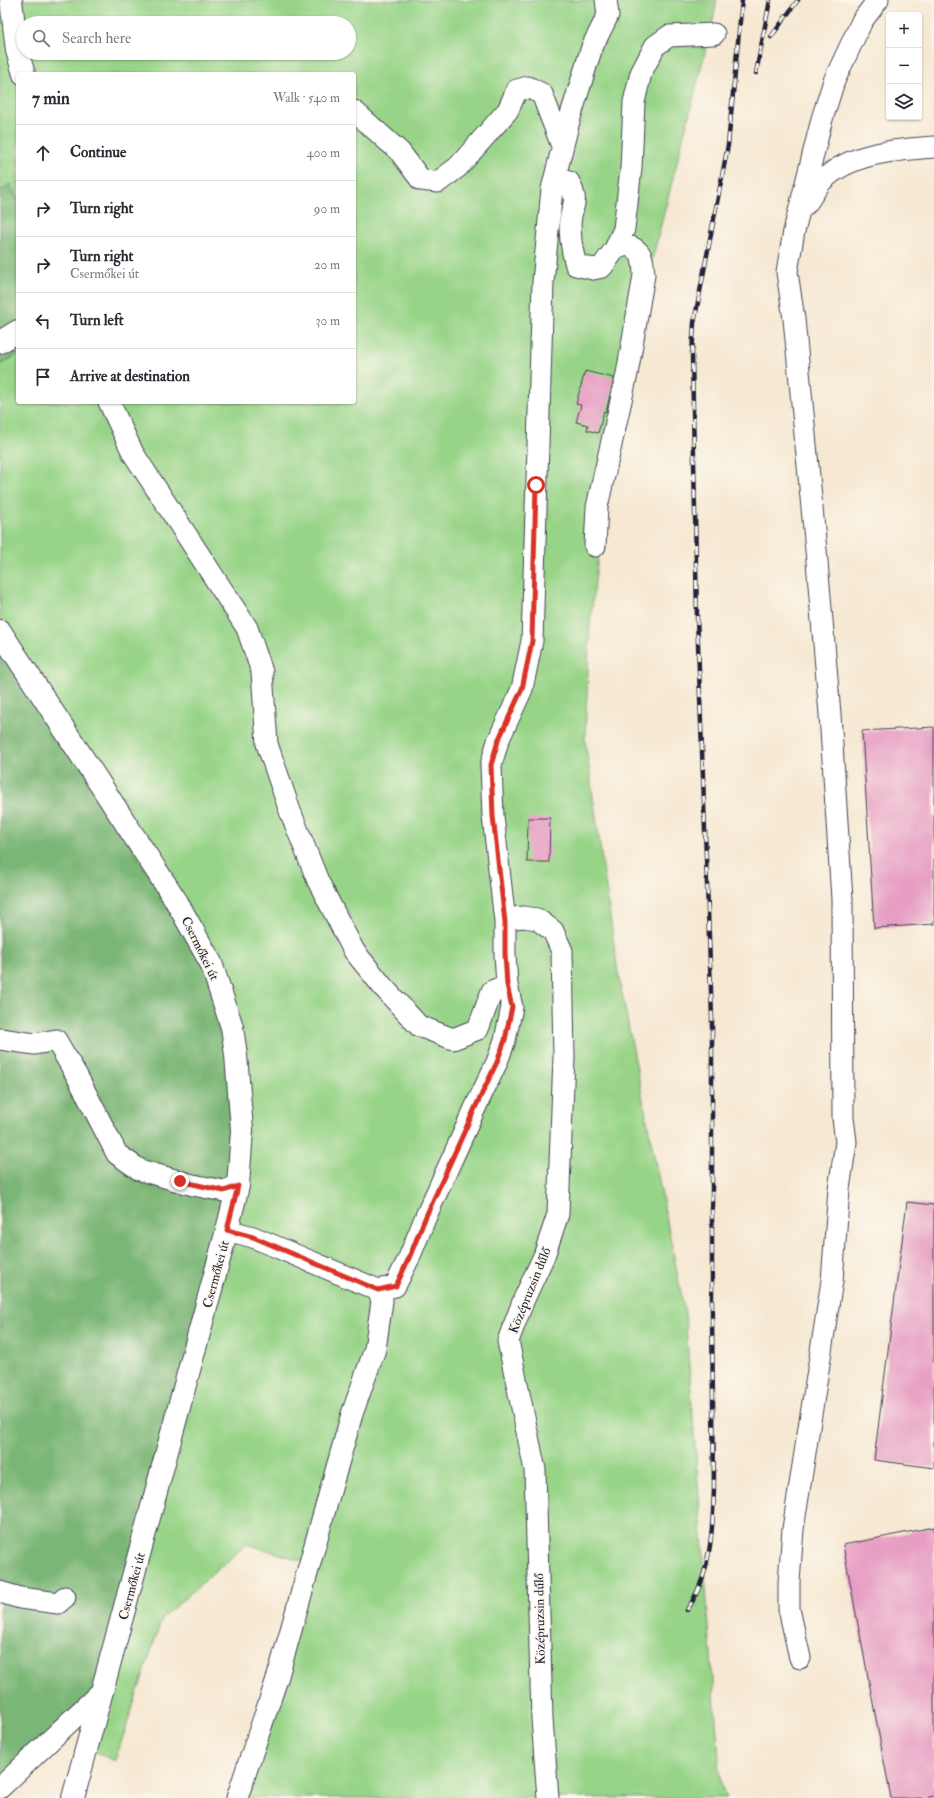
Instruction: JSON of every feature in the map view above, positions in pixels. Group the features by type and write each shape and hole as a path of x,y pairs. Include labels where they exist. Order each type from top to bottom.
{"main road":[{"path":"11,0 16,42"},
{"path":"20,60 23,72"},
{"path":"0,342 16,332"},
{"name":"Csermőkei út","path":"0,631 175,898 211,963 229,1019 236,1055 242,1130 238,1186 227,1230 73,1798"}],"street":[{"path":"227,1230 253,1237 378,1290 396,1286 426,1216 497,1062 505,1040 512,1007 507,985 505,922 493,816 491,765 498,741 522,689 532,641 543,282 552,189 562,146 592,47 608,16 606,0"},
{"path":"800,1658 789,1609 792,1529 832,1281 839,1189 846,1142 843,1118 842,900 830,714 802,404 787,272 799,213 822,119 834,81 862,21 878,0"},
{"path":"552,189 560,180 569,182 573,190 576,200 570,222 571,240 576,265 593,269 602,266 615,249 624,228 631,168 634,102 641,73 655,46 669,36 714,34"},
{"path":"356,113 400,152 421,180 438,182 458,167 508,110 517,90 528,87 542,94 562,146"},
{"path":"799,213 824,179 846,164 873,154 934,148"},
{"path":"595,546 597,507 627,374 644,275 643,259 635,248 626,245 615,249"},
{"path":"110,404 133,453 247,628 262,672 267,744 290,811 318,881 354,951 384,988 419,1026 453,1039 478,1029 492,991 507,985"},
{"name":"Középruzsin dűlő","path":"505,922 513,918 524,917 537,919 553,931 562,951 564,1058 558,1214 544,1256 524,1299 508,1341 535,1470 542,1719 548,1798"},
{"path":"0,1039 35,1044 56,1040 77,1076 117,1154 140,1170 193,1185 224,1191 238,1186"},
{"path":"237,1798 278,1676 352,1414 375,1349 382,1301 378,1290"},
{"path":"0,1592 20,1598 58,1603 65,1597"},
{"path":"0,1788 103,1690"}],"green space":[{"path":"0,0 717,0 713,21 647,280 604,505 590,623 585,740 618,973 685,1313 721,1785 727,1798 248,1798 313,1564 247,1544 162,1618 115,1761 87,1748 0,633 0,365 16,355 16,404 356,404 356,72 16,72 16,197 10,184 0,192"},
{"path":"10,184 16,197 16,355 0,365 0,192"},
{"path":"0,633 223,996 242,1130 103,1690 0,1792"}],"building":[{"path":"585,371 614,378 606,412 604,411 598,433 587,430 588,425 576,422 581,405 576,404"},
{"path":"934,727 934,924 874,928 862,731"},
{"path":"528,818 550,818 549,862 527,862"},
{"path":"907,1202 934,1205 934,1468 874,1460"},
{"path":"934,1527 934,1796 924,1798 891,1798 843,1545"}],"railway":[{"path":"687,1610 695,1596 706,1567 713,1519 714,1487 712,1319 712,1017 697,617 692,354 694,323 728,145 742,0"},
{"path":"756,73 770,0"},
{"path":"771,37 798,0"}],"route":[{"path":"180,1181 224,1191 238,1186 227,1230 253,1237 378,1290 396,1286 426,1216 497,1062 505,1040 512,1007 507,985 505,922 493,816 491,765 498,741 522,689 532,641 536,485"}]}
